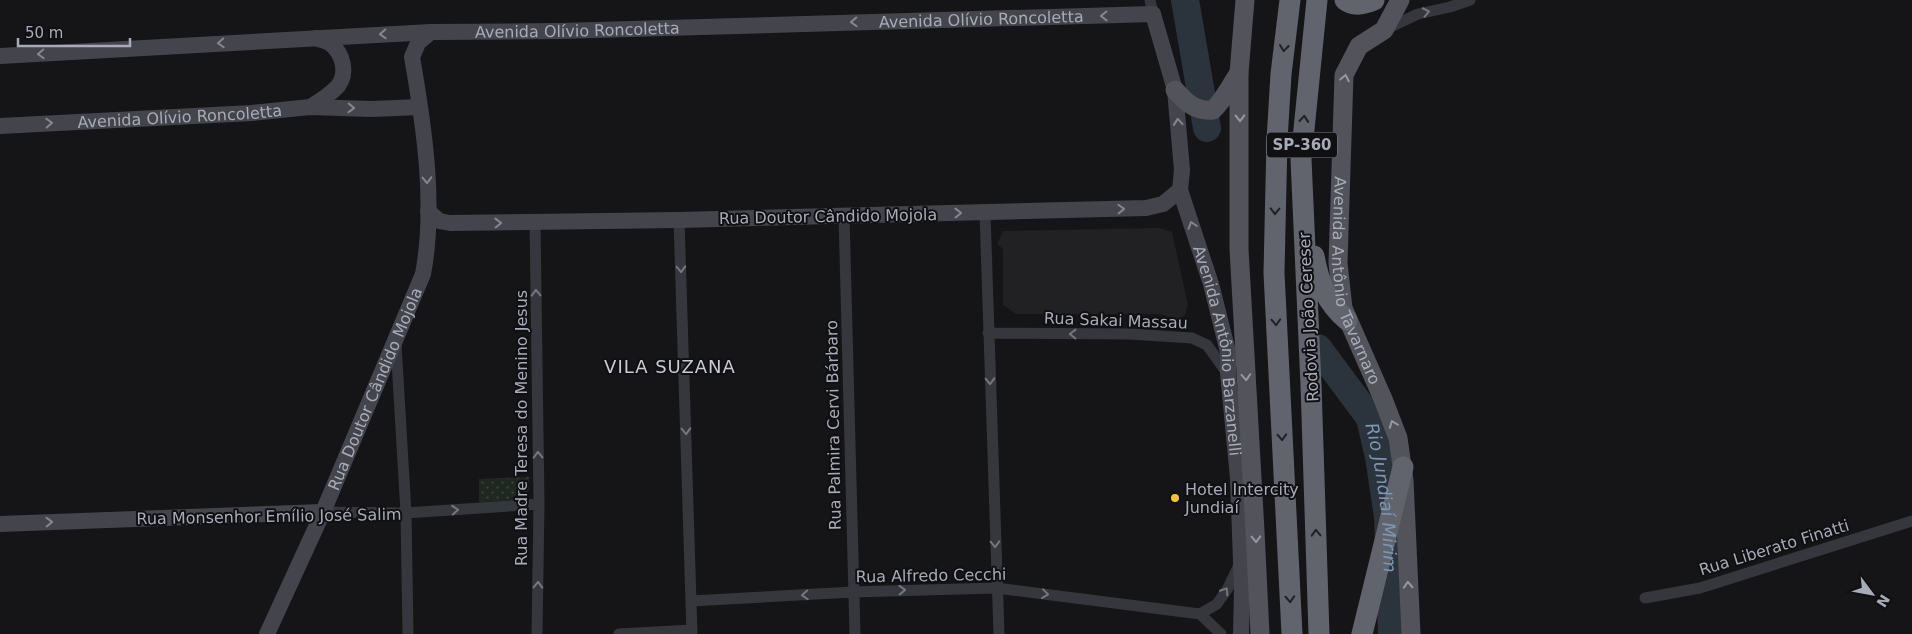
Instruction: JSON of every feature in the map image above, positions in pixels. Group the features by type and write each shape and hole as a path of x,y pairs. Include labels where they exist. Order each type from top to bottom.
{"highway":[{"name":"Rodovia João Cereser","path":"1290,0 1277,140 1274,273 1292,634"},
{"name":"Rodovia João Cereser","path":"1317,0 1301,159 1319,634"},
{"path":"1345,0 1349,3 1361,4 1374,0"},
{"path":"1301,159 1317,269 1330,303 1348,320"},
{"path":"1364,626 1403,467"}],"main road":[{"path":"1245,0 1234,80 1239,249 1256,531 1260,634"},
{"path":"1384,30 1400,0"},
{"name":"Avenida Antônio Tavarnaro","path":"1384,30 1359,46 1344,75 1338,263 1341,300 1398,438 1403,467 1411,634"},
{"path":"1181,96 1198,110 1213,110 1221,103 1234,80"}],"street":[{"path":"1384,30 1418,14 1450,7 1470,0"},
{"path":"1152,7 1181,96 1182,170 1180,190"},
{"name":"Avenida Olívio Roncoletta","path":"0,56 432,32 560,31 1152,7"},
{"name":"Rua Doutor Cândido Mojola","path":"267,634 323,512 423,274 427,251 428,211 425,150 412,57 418,43 432,32"},
{"path":"310,107 330,93 339,84 343,76 343,65 339,53 330,44 315,38"},
{"name":"Avenida Olívio Roncoletta","path":"0,126 252,113 310,107 371,109 419,107"},
{"name":"Rua Doutor Cândido Mojola","path":"427,251 434,236 440,229 450,224 1146,208 1163,204 1180,190"},
{"name":"Avenida Antônio Barzanelli","path":"1180,190 1211,284 1228,352 1228,373 1238,478 1242,589 1240,634"},
{"path":"428,211 439,222 450,224"},
{"path":"985,213 999,634"},
{"name":"Rua Palmira Cervi Bárbaro","path":"844,215 853,592 856,634"},
{"path":"619,634 692,632 679,220"},
{"name":"Rua Madre Teresa do Menino Jesus","path":"536,222 539,504 537,634"},
{"name":"Rua Sakai Massau","path":"988,333 1130,334 1192,338 1207,345 1228,373"},
{"path":"396,341 406,513 408,634"},
{"name":"Rua Monsenhor Emílio José Salim","path":"0,524 323,512 406,513 539,504"},
{"name":"Rua Liberato Finatti","path":"1645,598 1700,588 1912,521"},
{"path":"1205,617 1228,588 1240,561"},
{"name":"Rua Alfredo Cecchi","path":"691,601 853,592 997,588 1205,617"},
{"path":"1205,617 1208,634"},
{"path":"1205,617 1221,634"}],"shaded area":[{"path":"1159,228 1172,232 1188,305 1185,315 1178,320 1160,314 1016,314 1003,305 1003,249 997,244 1003,231"},
{"path":"529,477 529,489 523,500 479,502 479,479"}],"waterway":[{"name":"Rio Jundiaí Mirim","path":"1185,0 1207,128"},
{"name":"Rio Jundiaí Mirim","path":"1318,348 1370,418 1379,457 1388,517 1392,634"}],"place":[{"name":"Hotel Intercity Jundiaí","path":"1175,498"}],"district":[{"name":"VILA SUZANA","path":"670,367"}]}
